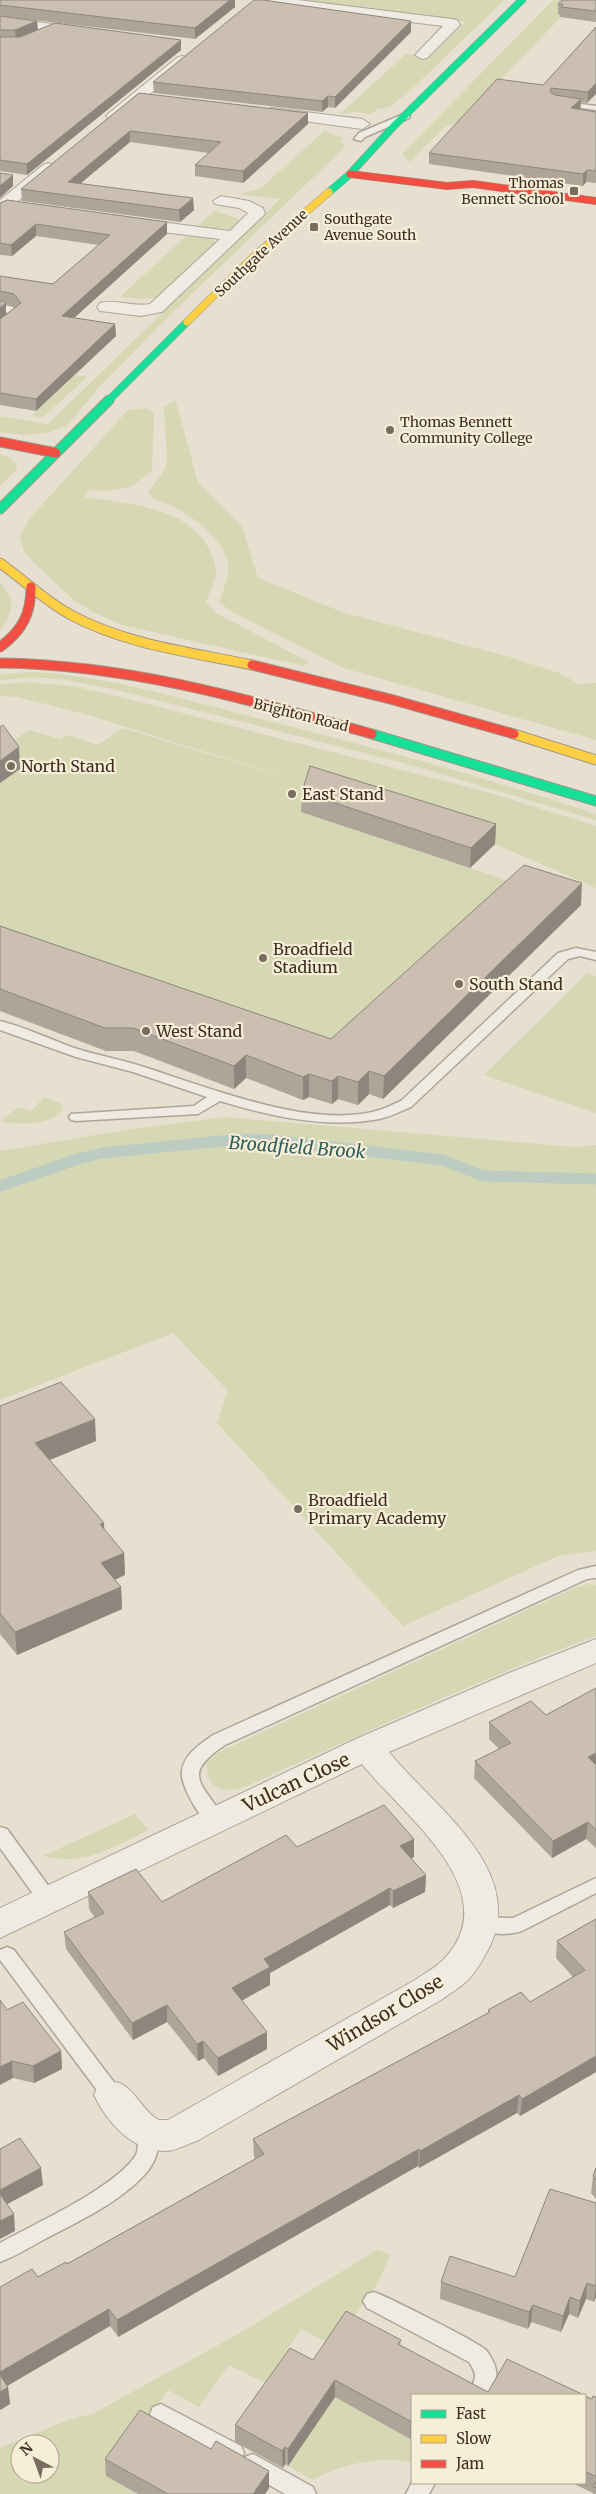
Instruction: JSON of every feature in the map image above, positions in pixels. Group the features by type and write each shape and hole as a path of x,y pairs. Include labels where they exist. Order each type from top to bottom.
{"main road":[{"name":"Southgate Avenue","path":"1,511 56,453 252,258 350,174 362,162 387,128 406,116 522,0"},
{"path":"362,162 380,164"},
{"path":"423,171 450,175 473,184"},
{"path":"350,174 447,186 473,184 596,201"},
{"path":"0,442 56,453"},
{"path":"0,563 19,576 52,604 97,627 376,695 524,736 596,760"},
{"path":"0,647 19,632 29,617 32,602 31,588"},
{"name":"Brighton Road","path":"0,663 56,663 128,672 370,732 596,801"}],"street":[{"path":"256,1 452,23 453,25 422,55"},
{"path":"0,21 97,34"},
{"path":"99,127 194,51"},
{"path":"137,97 156,99"},
{"path":"253,111 360,132"},
{"path":"2,207 62,158"},
{"path":"12,180 31,182"},
{"path":"106,307 141,311 156,308 257,214 257,211 243,204 221,201"},
{"path":"2,207 23,208"},
{"path":"111,220 233,236"},
{"name":"Vulcan Close","path":"0,1924 215,1819 368,1748 596,1650"},
{"name":"Windsor Close","path":"147,2131 165,2136 184,2130 428,1990 457,1968 473,1945 481,1924 479,1890 472,1873 450,1842 383,1769 368,1748"},
{"path":"112,2095 131,2120 147,2131"}],"lane":[{"path":"41,36 59,29"},
{"path":"555,102 596,108"},
{"path":"360,132 387,128"},
{"path":"360,132 387,128"},
{"path":"0,307 10,309 15,314 0,328"},
{"path":"0,1025 69,1050 136,1069 217,1096 292,1113 321,1117 364,1118 393,1112 406,1104 554,962 572,952 596,956"},
{"path":"76,1117 198,1110 217,1096"},
{"path":"215,1819 197,1796 190,1781 189,1774 193,1762 200,1752 219,1740 584,1574 596,1572"},
{"path":"0,1834 48,1900"},
{"path":"481,1924 515,1926 596,1885"},
{"path":"7,1955 112,2095"},
{"path":"0,2253 112,2191 133,2173 148,2152 147,2131"},
{"path":"374,2302 476,2355 487,2372 486,2382 479,2394"},
{"path":"161,2414 305,2494"}],"green space":[{"path":"284,0 504,0 413,88 390,107 377,109 372,114 354,112 340,114 406,54 430,57 465,22"},
{"path":"553,0 571,0 558,14 563,15 459,123 447,125 410,162 402,154"},
{"path":"324,131 344,138 339,143 344,144 345,147 171,314 100,386 67,426 47,433 25,435 0,432 0,416 48,424 280,199 237,194 260,189"},
{"path":"214,211 237,218 240,223 232,229 197,227"},
{"path":"186,236 206,237 216,242 216,246 160,297 142,299 120,297"},
{"path":"76,375 87,377 42,418 31,416"},
{"path":"173,401 176,402 198,482 242,527 258,578 342,612 510,657 559,673 579,684 596,683 596,740 343,668 232,612 219,602 226,582 228,565 218,543 197,521 172,506 156,500 148,493 166,468 164,407"},
{"path":"147,408 154,414 152,470 133,486 108,491 90,490 84,497 153,509 184,522 198,533 208,547 215,563 216,573 206,602 216,613 309,662 304,666 122,625 97,614 75,601 24,552 20,536 30,518 128,410"},
{"path":"0,454 12,459 17,465 16,470 0,486"},
{"path":"0,582 9,594 11,606 8,617 0,631"},
{"path":"30,672 58,674 141,688 336,738 553,800 596,814 596,820 407,764 113,689 61,679 30,677 0,680 0,675"},
{"name":"Broadfield Stadium","path":"23,682 73,686 128,699 494,794 596,826 596,888 495,844 470,868 581,905 383,1099 369,1094 358,1105 338,1099 332,1104 309,1097 303,1100 246,1078 234,1089 134,1051 106,1051 0,1011 0,750 29,730 60,739 67,735 98,745 123,728 326,790 88,715 18,697 0,696 0,685"},
{"path":"587,973 596,976 596,1113 484,1075"},
{"path":"44,1097 60,1103 63,1109 58,1115 43,1122 25,1124 0,1122 18,1107 31,1111"},
{"path":"225,1117 575,1147 596,1145 596,1551 558,1556 403,1626 217,1423 228,1391 173,1333 0,1400 0,1151 131,1129"},
{"path":"590,1584 596,1585 596,1636 464,1689 247,1786 224,1790 213,1785 210,1780 207,1772 207,1763 219,1752 577,1587"},
{"path":"135,1814 149,1830 110,1849 72,1859 43,1856"},
{"path":"377,2250 390,2254 379,2281 334,2346 301,2329 265,2383 229,2365 199,2407 168,2390 107,2476 138,2494 0,2494 0,2448 10,2444 10,2484 60,2484 60,2434 34,2434 63,2422 94,2413 238,2334"},
{"path":"339,2391 379,2422 409,2438 411,2436 411,2462 386,2460 361,2462 337,2469 313,2480 288,2466"}],"building":[{"path":"0,0 230,0 195,28 0,5"},
{"path":"254,0 411,21 335,97 328,96 322,101 153,82"},
{"path":"562,0 596,0 596,11 561,7 563,4 558,4"},
{"path":"0,16 37,21 15,30 0,30"},
{"path":"55,23 181,40 27,164 0,160 0,37 20,37"},
{"path":"596,27 596,83 588,92 551,88 550,92 555,95 581,99 571,108 596,112 596,171 587,170 583,174 429,153 497,79 543,85"},
{"path":"139,93 308,113 243,171 195,165 221,142 130,131 68,182 193,198 179,210 21,189"},
{"path":"0,173 13,175 0,186"},
{"path":"7,200 167,222 62,316 115,324 36,399 0,393 0,319 21,303 14,294 0,291 0,276 53,284 110,235 36,224 11,245 0,243 0,203"},
{"path":"0,300 6,303 0,308"},
{"path":"3,725 19,747 0,761 0,727"},
{"path":"310,766 496,824 471,848 302,792"},
{"path":"524,865 582,883 384,1076 369,1071 358,1082 338,1076 332,1081 309,1074 303,1077 246,1055 234,1066 133,1028 105,1028 0,989 0,926 331,1039"},
{"path":"61,1382 95,1419 35,1443 104,1523 100,1524 124,1553 101,1563 121,1587 15,1632 0,1613 0,1406"},
{"path":"596,1688 596,1753 588,1757 596,1765 596,1830 588,1822 553,1841 475,1761 511,1743 489,1722 531,1701 546,1715"},
{"path":"384,1805 414,1839 400,1846 426,1875 393,1891 390,1888 264,1959 270,1967 232,1988 267,2032 218,2058 203,2041 197,2044 167,2005 132,2023 64,1932 104,1913 88,1892 136,1869 162,1902 286,1835 297,1847"},
{"path":"596,1919 596,2056 522,2099 519,2095 420,2151 419,2149 117,2320 109,2309 0,2372 0,2287 32,2269 38,2277 66,2262 67,2264 264,2154 253,2139 490,2012 488,2010 521,1992 530,2002 585,1970 557,1941"},
{"path":"0,2000 7,2010 23,2002 61,2051 33,2066 12,2061 0,2067"},
{"path":"20,2138 41,2168 0,2190 0,2149"},
{"path":"596,2168 596,2180 593,2176"},
{"path":"550,2189 596,2203 596,2286 587,2283 580,2301 570,2297 563,2316 533,2305 529,2312 441,2282 450,2256 515,2277"},
{"path":"0,2194 14,2214 0,2221"},
{"path":"346,2311 401,2340 398,2344 488,2392 507,2359 582,2394 411,2394 410,2421 335,2380 288,2449 285,2447 282,2451 235,2425 290,2348 313,2360"},
{"path":"0,2375 8,2387 0,2392"},
{"path":"586,2396 592,2399 593,2396 596,2397 596,2477 586,2472"},
{"path":"140,2410 211,2449 216,2441 269,2471 253,2494 168,2494 105,2459"}],"waterway":[{"name":"Broadfield Brook","path":"0,1186 78,1159 103,1153 241,1139 272,1140 443,1160 483,1176 596,1179"}],"traffic: fast":[{"path":"329,192 350,174 392,128 522,0"},
{"path":"0,509 187,322"},
{"path":"372,734 596,801"}],"traffic: slow":[{"path":"187,322 252,258 329,192"},
{"path":"0,563 71,615 114,634 160,646 252,665"},
{"path":"514,734 596,760"}],"traffic: jam":[{"path":"350,174 447,186 473,184 596,201"},
{"path":"0,442 56,453"},
{"path":"0,647 15,635 24,622 30,606 31,587"},
{"path":"0,663 46,664 141,675 235,696 372,734"},
{"path":"252,665 390,699 514,734"}],"place":[{"name":"Thomas Bennett School","path":"574,191"},
{"name":"Southgate Avenue South","path":"314,227"},
{"name":"Thomas Bennett Community College","path":"390,430"},
{"name":"North Stand","path":"11,766"},
{"name":"East Stand","path":"292,794"},
{"name":"Broadfield Stadium","path":"263,958"},
{"name":"South Stand","path":"459,984"},
{"name":"West Stand","path":"146,1031"},
{"name":"Broadfield Primary Academy","path":"298,1509"}]}
